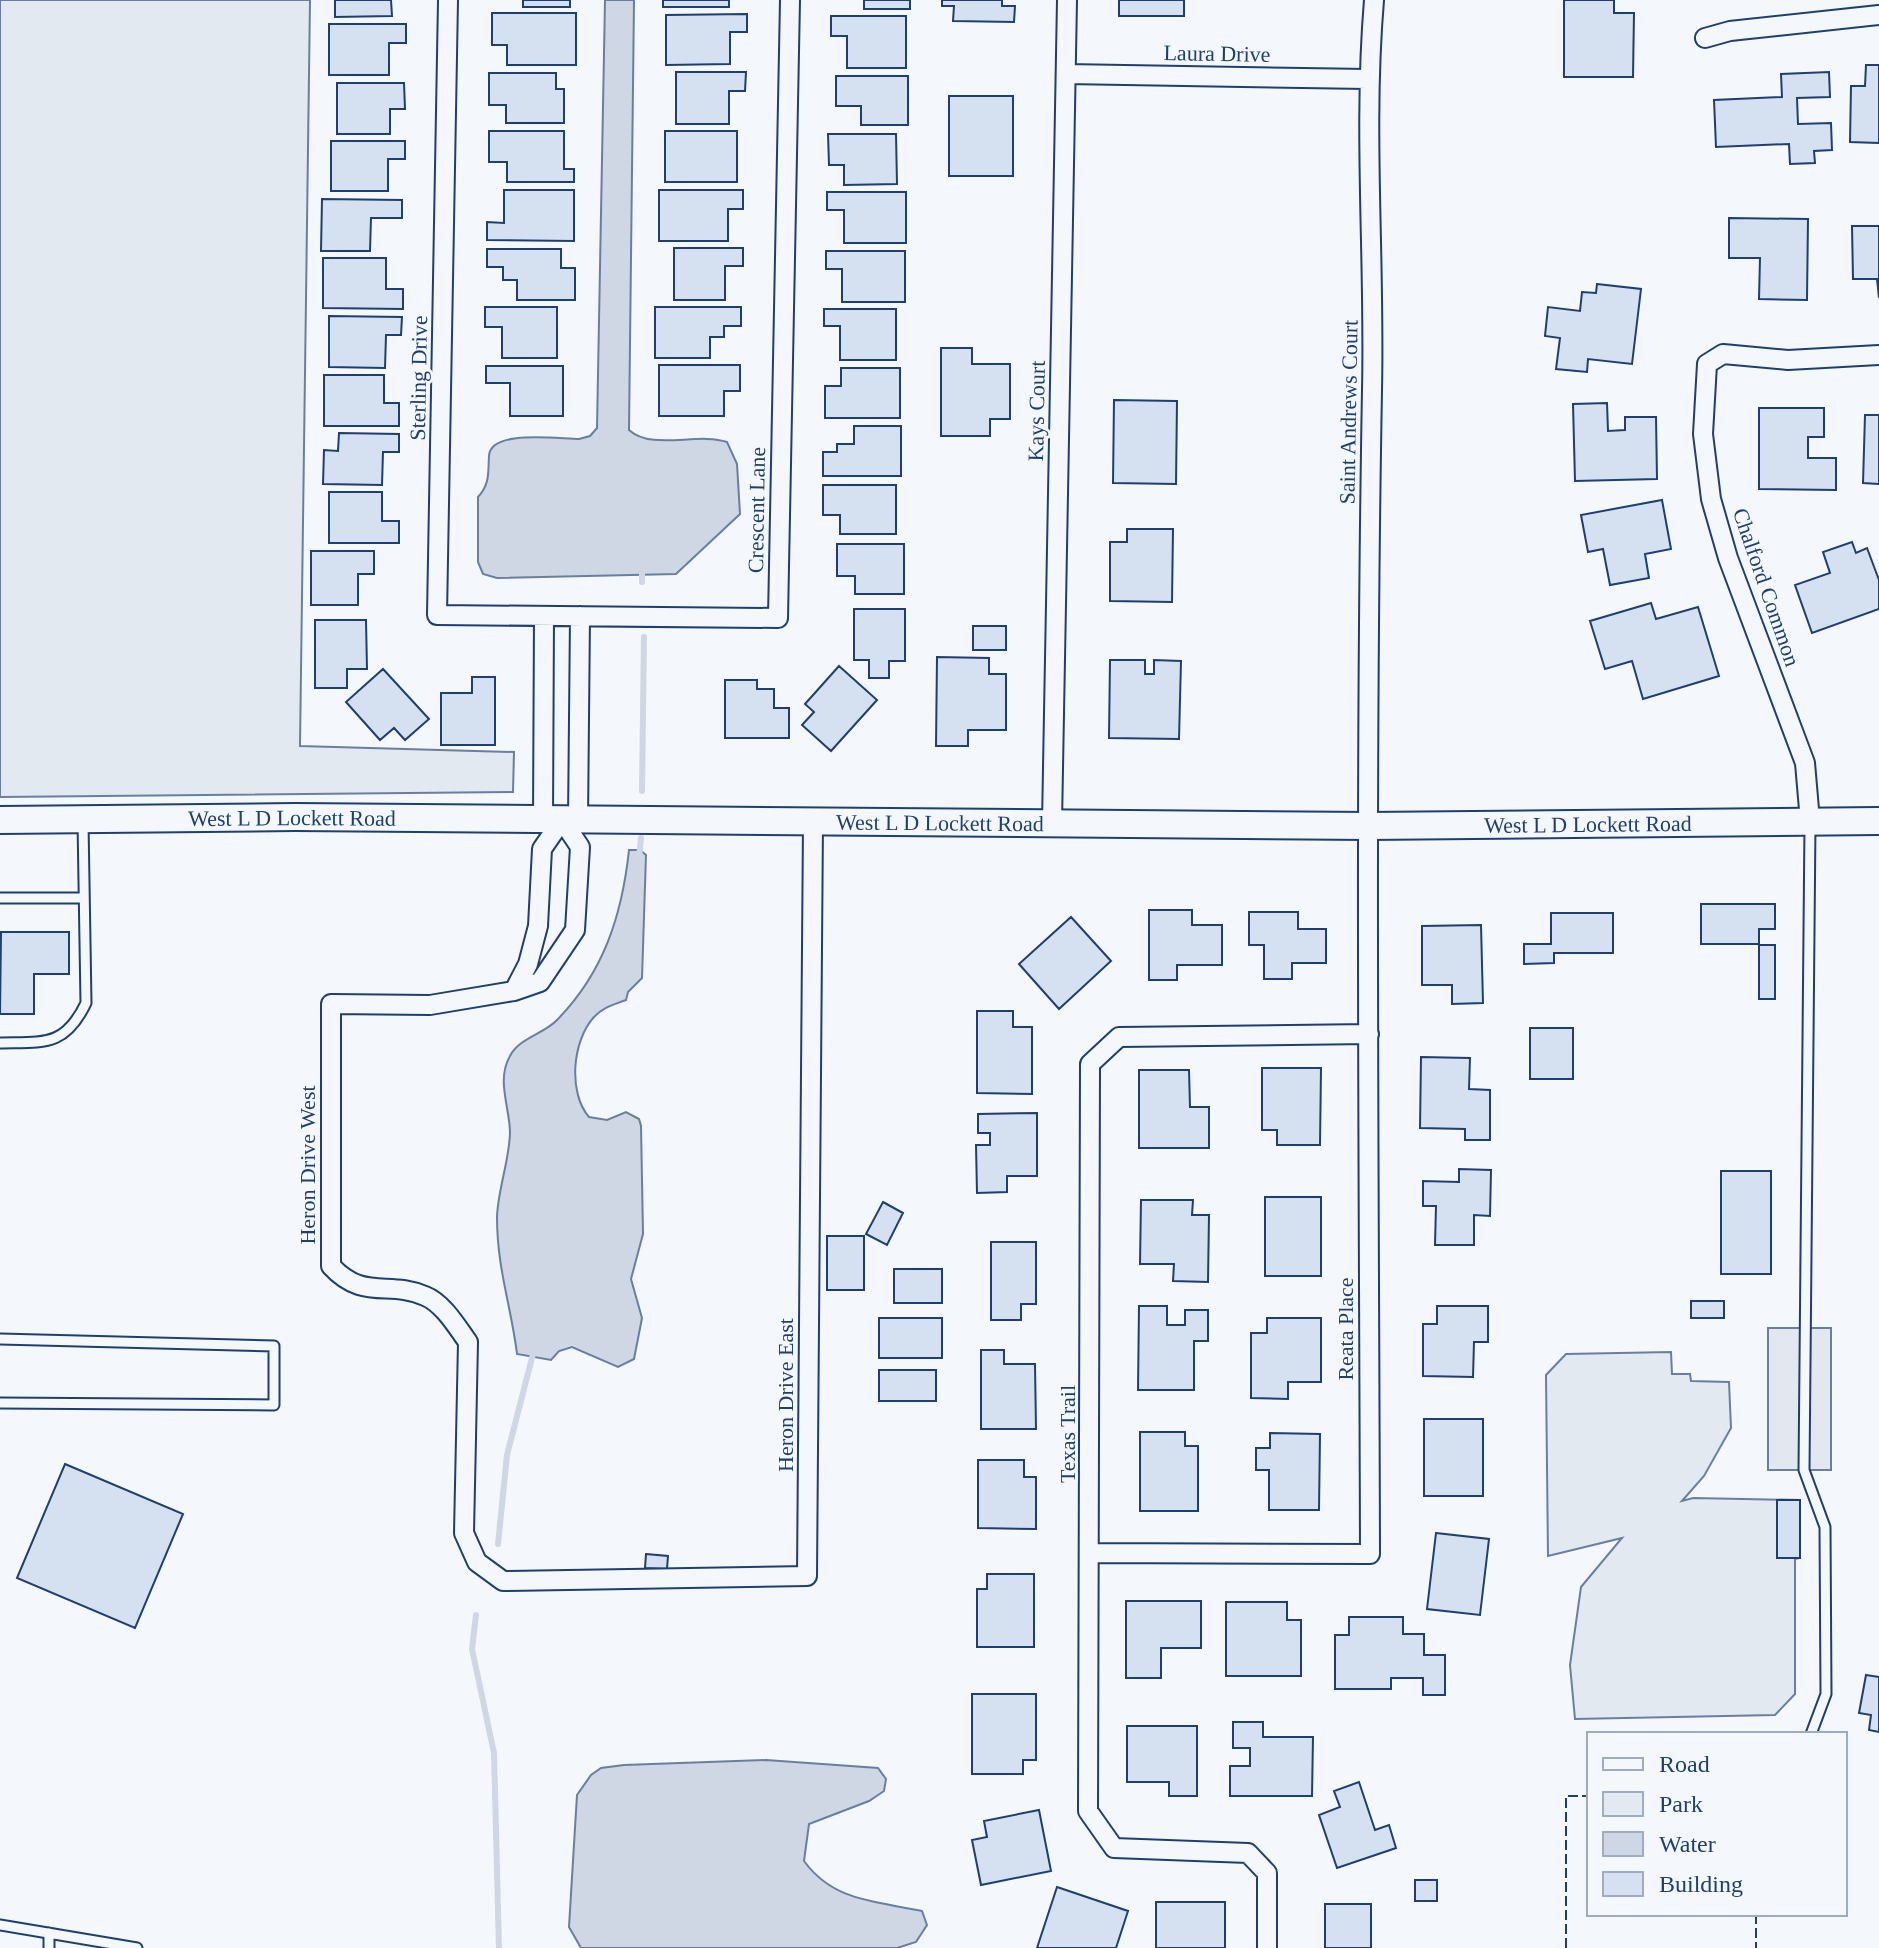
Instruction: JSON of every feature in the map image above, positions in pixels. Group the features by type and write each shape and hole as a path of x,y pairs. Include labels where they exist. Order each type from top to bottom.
{"main road":[{"name":"West L D Lockett Road","path":"0,820 561,820 1369,826 1879,821"}],"street":[{"name":"Sterling Drive","path":"448,0 437,615 580,616"},
{"name":"Crescent Lane","path":"580,616 778,618 790,0"},
{"name":"Kays Court","path":"1052,823 1067,0"},
{"name":"Saint Andrews Court","path":"1369,826 1368,645 1374,310 1367,79 1374,0"},
{"path":"1705,38 1730,31 1879,15"},
{"name":"Laura Drive","path":"1066,74 1367,79"},
{"name":"Chalford Common","path":"1810,821 1805,763 1728,558 1711,499 1703,434 1707,364 1723,354 1788,360 1879,355"},
{"path":"544,616 561,820"},
{"path":"514,991 528,964 538,926 542,849 561,820 580,616"},
{"name":"Heron Drive West","path":"477,1562 464,1533 468,1342 450,1317 426,1296 347,1283 331,1266 331,1004 430,1005 514,991 540,982 575,930 580,847 561,820"},
{"name":"Heron Drive East","path":"477,1562 503,1581 807,1576 813,822"},
{"name":"Reata Place","path":"1091,1553 1370,1554 1369,826"},
{"name":"Texas Trail","path":"1267,1948 1267,1873 1248,1853 1114,1848 1088,1811 1090,1064 1119,1037 1369,1034"}],"lane":[{"path":"0,1043 46,1041 75,1026 86,1003 83,819"},
{"path":"1810,821 1804,1470 1825,1527 1826,1679 1826,1694 1812,1732"},
{"path":"0,898 84,898"},
{"path":"0,1339 274,1346 274,1405 0,1403"},
{"path":"0,1925 137,1948"},
{"path":"49,1933 49,1948"}],"green space":[{"path":"0,0 310,0 300,746 514,752 513,792 0,797"},
{"path":"1671,1352 1672,1374 1690,1374 1691,1381 1729,1382 1731,1428 1704,1476 1682,1501 1693,1498 1800,1500 1800,1558 1795,1559 1795,1694 1775,1715 1575,1719 1570,1665 1581,1587 1622,1538 1548,1556 1546,1375 1566,1354"}],"shaded area":[{"path":"1768,1328 1831,1328 1831,1470 1768,1470"}],"water":[{"path":"605,0 634,0 629,430 650,439 715,439 727,442 737,464 740,514 676,574 497,578 483,574 478,562 478,497 486,483 492,448 501,442 526,437 579,439 590,436 597,428"},
{"path":"629,850 640,850 646,855 642,978 628,992 626,1000 594,1017 581,1039 575,1067 578,1095 589,1117 607,1120 626,1112 639,1119 641,1126 643,1234 631,1279 642,1318 634,1359 618,1367 572,1347 559,1351 551,1360 517,1354 499,1253 497,1217 510,1133 504,1084 506,1065 519,1045 557,1020 573,1002 599,962 616,920"},
{"path":"766,1760 878,1768 886,1779 884,1791 869,1801 809,1824 804,1861 816,1875 842,1892 872,1902 922,1911 927,1925 916,1942 897,1948 581,1948 569,1927 577,1795 591,1775 601,1768 624,1765"}],"building":[{"path":"335,0 391,0 392,16 335,17"},
{"path":"523,0 570,0 570,7 523,7"},
{"path":"663,0 729,0 729,7 663,7"},
{"path":"864,0 910,0 910,9 864,9"},
{"path":"942,0 1002,0 1002,6 1015,6 1014,22 953,21 954,6 942,6"},
{"path":"1119,0 1184,0 1184,16 1119,16"},
{"path":"1564,0 1614,0 1614,13 1634,13 1633,77 1564,77"},
{"path":"492,13 576,13 576,65 507,65 507,45 492,45"},
{"path":"747,14 747,32 730,32 730,64 666,65 666,15"},
{"path":"831,16 906,16 906,68 847,68 847,36 831,36"},
{"path":"329,24 406,24 406,43 389,43 389,75 329,75"},
{"path":"1866,65 1879,65 1879,143 1850,142 1851,86 1865,86"},
{"path":"676,72 746,72 745,91 729,91 729,124 676,124"},
{"path":"1829,72 1830,97 1797,98 1798,124 1831,123 1832,150 1814,151 1815,163 1790,164 1789,144 1716,147 1714,100 1782,97 1781,74"},
{"path":"489,73 556,73 556,89 564,89 564,123 506,123 506,105 489,105"},
{"path":"836,76 908,76 908,125 861,125 861,106 836,106"},
{"path":"337,83 404,83 405,109 390,109 390,134 337,134"},
{"path":"949,96 1013,96 1013,176 949,176"},
{"path":"489,131 564,131 564,169 574,169 574,182 507,182 507,162 489,162"},
{"path":"665,131 737,131 737,182 665,182"},
{"path":"828,134 896,134 897,184 844,185 844,165 829,165"},
{"path":"331,141 405,141 405,159 388,159 388,191 331,191"},
{"path":"504,190 574,190 574,241 487,240 487,222 504,223"},
{"path":"659,190 743,190 743,209 728,209 728,241 659,241"},
{"path":"827,192 906,192 906,243 844,243 844,210 827,210"},
{"path":"322,199 402,200 402,218 371,218 370,251 321,251"},
{"path":"1729,218 1808,219 1807,300 1759,299 1760,258 1729,258"},
{"path":"1852,226 1879,226 1879,298 1877,279 1853,279"},
{"path":"674,248 743,248 743,266 725,266 725,300 674,300"},
{"path":"487,249 561,249 561,268 575,268 575,300 517,300 517,280 503,280 503,267 487,267"},
{"path":"826,251 905,251 905,302 842,302 842,269 826,269"},
{"path":"323,258 386,258 386,289 403,289 403,309 323,308"},
{"path":"1597,284 1641,289 1632,364 1588,359 1587,372 1556,369 1560,338 1545,336 1548,307 1580,311 1582,292 1596,293"},
{"path":"485,307 557,307 557,358 502,358 502,327 485,327"},
{"path":"655,307 741,307 741,326 724,326 724,337 710,337 710,358 655,358"},
{"path":"824,309 896,309 896,360 840,360 840,326 824,326"},
{"path":"329,316 402,317 401,335 386,335 385,368 329,367"},
{"path":"941,348 972,348 972,364 1010,364 1010,419 990,419 990,436 941,436"},
{"path":"659,365 740,365 740,391 724,391 724,416 659,416"},
{"path":"486,366 563,366 563,416 510,416 510,383 486,383"},
{"path":"841,368 900,368 900,418 825,418 825,386 841,386"},
{"path":"324,375 384,375 384,403 399,403 399,426 324,426"},
{"path":"1114,400 1177,401 1176,484 1113,483"},
{"path":"1607,403 1608,431 1625,430 1625,417 1656,417 1657,479 1575,481 1573,404"},
{"path":"1759,408 1824,408 1824,437 1808,437 1808,458 1836,458 1836,490 1759,489"},
{"path":"1865,415 1879,415 1879,484 1863,483"},
{"path":"854,426 901,426 901,476 823,476 823,452 837,452 837,444 854,444"},
{"path":"339,433 399,434 399,452 383,452 382,485 323,484 324,450 338,451"},
{"path":"823,485 896,485 896,534 840,534 840,515 823,515"},
{"path":"329,492 382,492 382,521 399,521 399,543 329,543"},
{"path":"1662,500 1671,549 1645,554 1649,578 1610,585 1603,549 1588,552 1581,515"},
{"path":"1127,529 1173,529 1172,602 1110,601 1110,542 1127,542"},
{"path":"1852,542 1856,553 1867,548 1879,580 1879,609 1812,633 1795,585 1830,573 1823,552"},
{"path":"837,544 904,544 904,594 855,594 855,576 837,576"},
{"path":"311,551 374,551 374,574 358,574 358,605 311,605"},
{"path":"1651,603 1656,619 1698,607 1719,676 1643,699 1632,661 1605,669 1590,621"},
{"path":"854,609 905,609 905,661 889,661 889,678 869,678 869,660 854,660"},
{"path":"315,620 366,620 367,669 347,669 347,688 315,688"},
{"path":"973,626 1006,626 1006,650 973,650"},
{"path":"937,657 989,658 989,674 1006,674 1006,730 968,730 968,746 936,746"},
{"path":"1110,660 1145,660 1145,674 1154,674 1154,660 1181,661 1179,739 1109,738"},
{"path":"839,666 877,700 831,751 802,725 814,712 805,704"},
{"path":"383,669 429,719 405,740 394,728 380,740 346,702"},
{"path":"472,677 495,677 495,745 441,745 441,693 472,693"},
{"path":"725,680 757,680 757,689 774,689 774,708 789,708 789,738 725,738"},
{"path":"1701,904 1775,904 1775,929 1759,929 1759,944 1701,944"},
{"path":"1149,910 1192,910 1192,925 1222,925 1222,965 1177,965 1177,980 1149,980"},
{"path":"1249,912 1298,912 1298,929 1326,929 1326,963 1292,963 1292,979 1264,979 1264,945 1249,945"},
{"path":"1551,913 1613,913 1613,953 1554,953 1554,963 1524,964 1524,944 1551,944"},
{"path":"1071,917 1111,961 1059,1009 1019,964"},
{"path":"1481,925 1483,1003 1452,1004 1452,985 1422,985 1422,926"},
{"path":"1,932 69,932 69,974 34,974 34,1014 0,1014"},
{"path":"1759,945 1775,945 1775,999 1759,999"},
{"path":"977,1011 1013,1011 1013,1027 1032,1027 1032,1094 977,1093"},
{"path":"1530,1028 1573,1028 1573,1079 1530,1079"},
{"path":"1421,1057 1470,1058 1469,1089 1490,1090 1490,1140 1465,1140 1465,1129 1420,1128"},
{"path":"1262,1068 1321,1068 1320,1145 1277,1145 1277,1130 1262,1130"},
{"path":"1139,1070 1189,1070 1190,1107 1209,1107 1209,1148 1139,1148"},
{"path":"1037,1113 1037,1176 1007,1176 1007,1192 977,1193 976,1145 990,1145 990,1133 978,1133 978,1114"},
{"path":"1459,1169 1491,1170 1490,1216 1474,1215 1474,1245 1435,1245 1436,1206 1423,1206 1423,1181 1459,1182"},
{"path":"1721,1171 1771,1171 1771,1274 1721,1274"},
{"path":"1265,1197 1321,1197 1321,1276 1265,1276"},
{"path":"1141,1200 1193,1200 1192,1215 1209,1215 1208,1282 1173,1281 1174,1264 1140,1264"},
{"path":"883,1202 903,1213 887,1245 866,1234"},
{"path":"827,1236 864,1236 864,1290 827,1290"},
{"path":"991,1242 1036,1242 1036,1304 1021,1304 1021,1320 991,1320"},
{"path":"894,1269 942,1269 942,1303 894,1303"},
{"path":"1691,1301 1724,1301 1724,1318 1691,1318"},
{"path":"1139,1306 1167,1306 1167,1325 1185,1325 1185,1310 1208,1310 1208,1341 1194,1341 1194,1390 1138,1390"},
{"path":"1437,1306 1488,1306 1488,1342 1474,1342 1473,1377 1423,1376 1423,1324 1437,1324"},
{"path":"879,1318 942,1318 942,1358 879,1358"},
{"path":"1267,1318 1321,1318 1321,1382 1288,1382 1288,1399 1251,1398 1251,1333 1267,1333"},
{"path":"981,1350 1004,1350 1004,1364 1035,1364 1036,1429 981,1429"},
{"path":"879,1370 936,1370 936,1401 879,1401"},
{"path":"1424,1419 1483,1419 1483,1496 1424,1496"},
{"path":"1140,1432 1185,1432 1185,1446 1198,1446 1198,1511 1140,1511"},
{"path":"1270,1433 1320,1434 1319,1510 1269,1510 1269,1470 1256,1470 1256,1448 1270,1448"},
{"path":"978,1460 1024,1460 1024,1477 1036,1477 1036,1529 978,1528"},
{"path":"65,1464 183,1514 135,1628 17,1578"},
{"path":"1777,1500 1800,1500 1800,1558 1777,1558"},
{"path":"1436,1533 1489,1539 1480,1615 1427,1609"},
{"path":"646,1554 668,1556 667,1569 645,1568"},
{"path":"987,1574 1034,1574 1034,1647 977,1647 977,1589 987,1589"},
{"path":"1126,1601 1201,1601 1201,1648 1161,1648 1161,1678 1126,1678"},
{"path":"1226,1602 1287,1602 1287,1620 1301,1620 1301,1676 1226,1676"},
{"path":"1349,1617 1403,1617 1403,1634 1424,1634 1424,1655 1445,1655 1445,1695 1423,1695 1423,1678 1391,1678 1391,1689 1335,1689 1335,1635 1349,1635"},
{"path":"1866,1675 1879,1677 1879,1732 1869,1730 1871,1715 1859,1713"},
{"path":"972,1694 1036,1694 1036,1760 1023,1760 1023,1774 972,1774"},
{"path":"1233,1722 1263,1722 1263,1737 1313,1737 1312,1796 1230,1796 1230,1766 1250,1766 1250,1748 1233,1748"},
{"path":"1127,1726 1197,1726 1197,1796 1169,1796 1169,1782 1127,1782"},
{"path":"1359,1782 1375,1830 1389,1825 1396,1848 1337,1868 1319,1815 1340,1807 1334,1791"},
{"path":"1039,1810 1051,1871 981,1885 972,1840 987,1837 984,1821"},
{"path":"1415,1880 1437,1880 1437,1901 1415,1901"},
{"path":"1057,1887 1128,1911 1116,1948 1037,1948"},
{"path":"1156,1902 1225,1902 1225,1948 1156,1948"},
{"path":"1325,1904 1371,1904 1371,1948 1325,1948"}],"waterway":[{"path":"642,568 642,582"},
{"path":"642,791 644,637"},
{"path":"639,858 641,838"},
{"path":"498,1544 507,1455 534,1350"},
{"path":"476,1615 472,1649 494,1753 499,1948"}],"fence":[{"path":"1566,1948 1566,1796 1587,1796"},
{"path":"1756,1916 1756,1948"}]}
